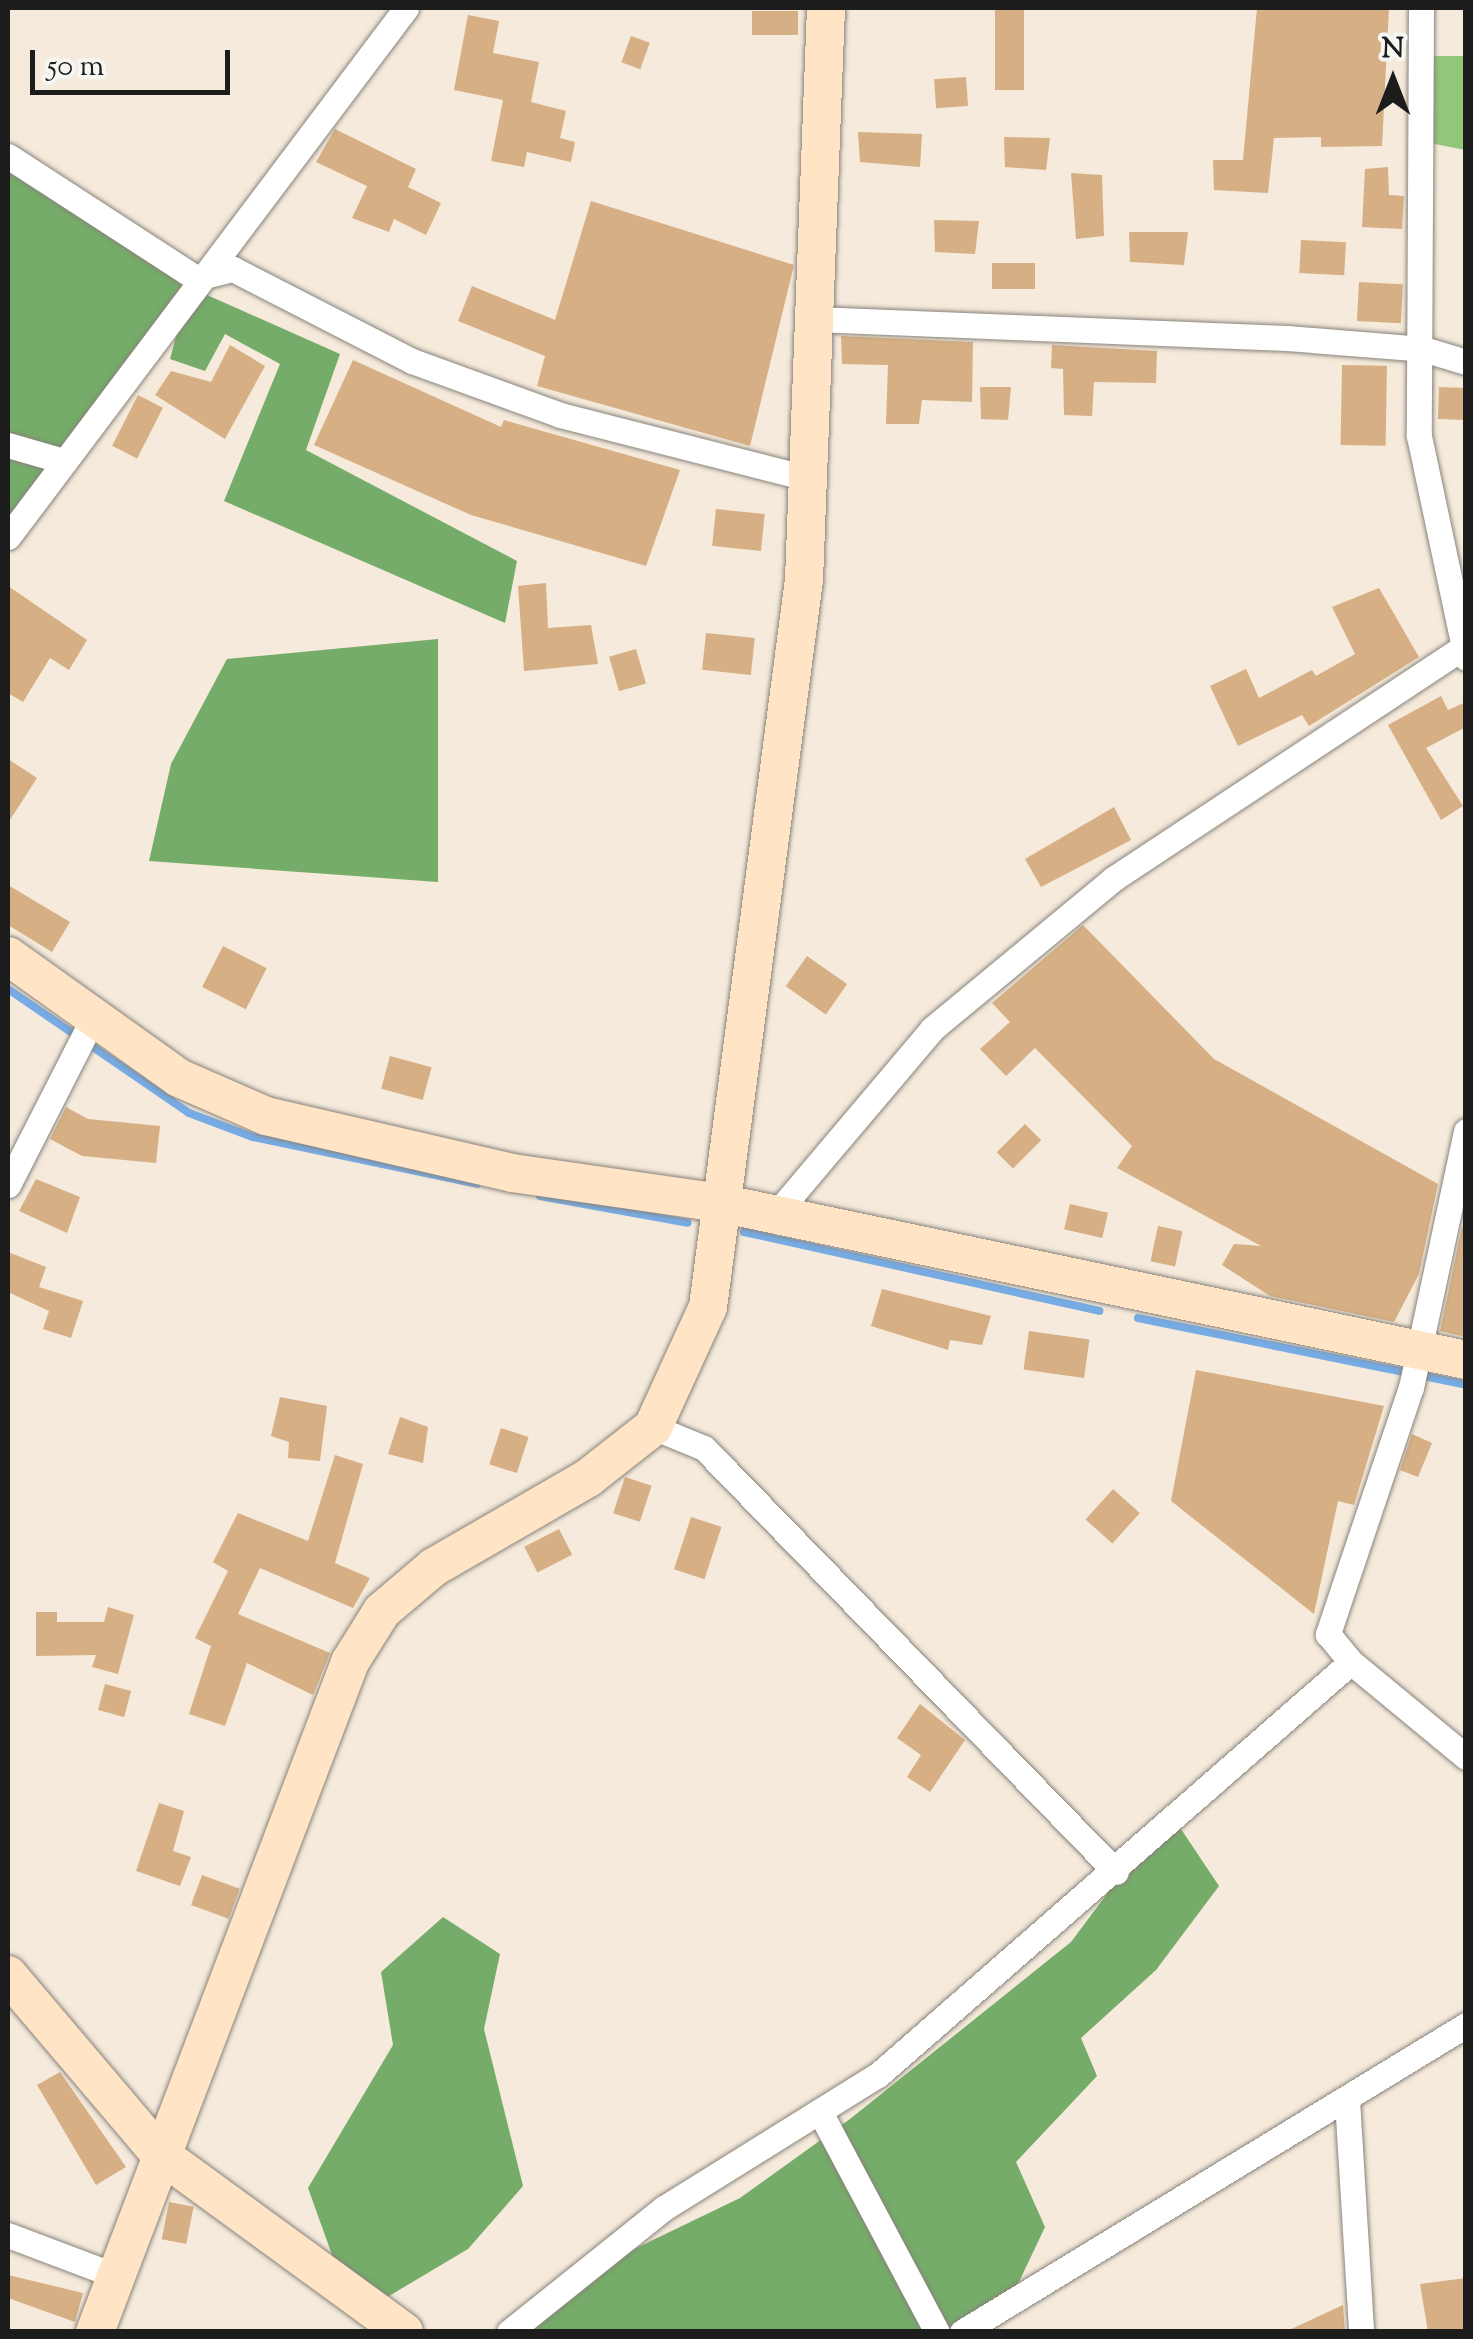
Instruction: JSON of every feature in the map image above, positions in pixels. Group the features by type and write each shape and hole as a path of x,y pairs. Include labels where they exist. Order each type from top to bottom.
{"street":[{"path":"8,537 60,460 196,278 406,8"},
{"path":"95,2332 350,1662 382,1611 434,1567 588,1478 653,1426 708,1307 804,580 826,8"},
{"path":"776,1216 932,1029 1112,879 1464,650 1418,436 1423,349 1420,8"},
{"path":"8,156 196,278 233,270 412,361 505,394 808,478"},
{"path":"814,319 1094,326 1423,349 1466,362"},
{"path":"8,445 60,460"},
{"path":"8,956 85,1037 266,1116 512,1173 720,1203 1414,1366 1466,1360"},
{"path":"8,1185 85,1037"},
{"path":"1466,1131 1414,1366 1328,1634 1351,1662 1466,1757"},
{"path":"653,1426 704,1448 1116,1872"},
{"path":"509,2332 664,2208 821,2114 878,2075 1016,1950 1116,1872 1351,1662"},
{"path":"8,1976 160,2154 404,2332"},
{"path":"962,2332 1466,2025"},
{"path":"1346,2100 1361,2332"},
{"path":"821,2114 937,2332"},
{"path":"8,2235 114,2275"}],"green space":[{"path":"1427,56 1465,56 1465,150 1430,143"},
{"path":"8,172 189,287 340,354 306,450 517,561 505,623 224,501 280,364 225,334 205,371 170,359 188,291 8,534"},
{"path":"438,639 438,882 149,861 171,764 227,659"},
{"path":"1181,1829 1219,1886 1156,1970 1081,2038 1097,2076 1016,2162 1045,2227 1009,2303 963,2331 496,2332 570,2280 740,2198 850,2119 1071,1942 1139,1851"},
{"path":"443,1917 500,1954 484,2029 523,2186 468,2249 389,2296 345,2291 308,2188 393,2045 381,1972"}],"building":[{"path":"995,8 1024,8 1024,90 995,90"},
{"path":"1257,8 1389,8 1382,146 1321,147 1321,137 1274,138 1268,193 1214,190 1213,160 1243,160"},
{"path":"752,11 798,11 798,35 752,35"},
{"path":"468,15 499,21 493,53 539,62 531,102 566,111 560,138 575,142 571,162 527,152 524,167 491,161 503,100 454,90"},
{"path":"631,36 650,43 640,69 621,62"},
{"path":"966,77 968,106 936,108 934,79"},
{"path":"335,129 416,169 408,187 441,203 426,235 394,219 389,232 352,218 367,186 316,162"},
{"path":"858,132 922,134 920,167 860,162"},
{"path":"1004,137 1050,138 1046,170 1005,167"},
{"path":"1388,167 1389,195 1404,196 1402,229 1362,227 1365,169"},
{"path":"1071,173 1102,175 1104,236 1076,239"},
{"path":"591,201 794,265 750,446 537,386 545,356 458,321 472,286 555,320"},
{"path":"934,220 979,221 975,254 935,252"},
{"path":"1129,232 1188,232 1184,265 1130,262"},
{"path":"1301,240 1346,242 1344,275 1299,273"},
{"path":"992,263 1035,263 1035,289 992,289"},
{"path":"1359,282 1403,284 1401,323 1357,321"},
{"path":"841,336 973,342 972,402 922,400 919,424 886,424 888,365 842,364"},
{"path":"230,345 265,366 225,439 155,395 171,371 211,382"},
{"path":"1052,345 1157,351 1156,383 1094,382 1092,416 1064,415 1063,369 1051,368"},
{"path":"353,360 501,427 504,420 680,470 646,566 471,515 314,445"},
{"path":"1342,365 1387,366 1386,446 1341,445"},
{"path":"980,387 1011,387 1008,420 981,419"},
{"path":"1439,387 1466,388 1465,420 1438,419"},
{"path":"138,395 163,408 137,458 112,446"},
{"path":"716,509 765,514 761,551 712,546"},
{"path":"546,583 548,628 591,625 598,664 524,671 518,586"},
{"path":"8,586 87,640 69,670 50,658 23,702 8,693"},
{"path":"1379,588 1419,657 1309,726 1302,715 1238,746 1210,686 1246,669 1259,698 1312,670 1316,676 1355,654 1332,607"},
{"path":"706,633 755,638 751,675 702,670"},
{"path":"636,649 646,684 619,691 609,657"},
{"path":"1441,696 1448,710 1466,702 1466,727 1426,748 1463,806 1441,820 1388,725"},
{"path":"8,759 37,778 8,823"},
{"path":"1114,807 1131,840 1041,887 1025,859"},
{"path":"8,885 70,922 52,952 8,925"},
{"path":"1083,925 1214,1059 1438,1184 1419,1274 1394,1322 1270,1296 1222,1265 1234,1244 1261,1246 1117,1168 1132,1146 1035,1048 1006,1076 980,1049 1010,1022 992,1003"},
{"path":"223,946 267,968 246,1009 202,987"},
{"path":"807,956 847,984 826,1014 786,986"},
{"path":"390,1056 432,1067 423,1100 381,1089"},
{"path":"66,1107 88,1119 160,1126 156,1163 82,1156 50,1139"},
{"path":"1025,1124 1041,1140 1013,1169 997,1152"},
{"path":"36,1179 80,1197 67,1233 19,1211"},
{"path":"1070,1204 1108,1213 1102,1238 1064,1229"},
{"path":"1158,1226 1182,1231 1175,1266 1151,1261"},
{"path":"1462,1227 1466,1227 1466,1337 1440,1331"},
{"path":"8,1252 46,1267 39,1287 83,1301 71,1338 43,1329 49,1311 8,1292"},
{"path":"882,1289 991,1316 982,1345 950,1340 948,1350 871,1326"},
{"path":"1029,1331 1089,1339 1084,1378 1024,1370"},
{"path":"1196,1370 1384,1406 1354,1505 1338,1501 1314,1614 1171,1501"},
{"path":"280,1397 327,1406 320,1461 288,1458 289,1442 271,1436"},
{"path":"400,1417 428,1427 423,1463 388,1454"},
{"path":"501,1428 529,1437 517,1473 489,1464"},
{"path":"1412,1434 1432,1443 1418,1477 1400,1470"},
{"path":"335,1455 363,1464 335,1563 370,1578 353,1608 260,1568 238,1614 330,1653 313,1695 247,1663 225,1726 189,1714 211,1646 195,1638 228,1571 213,1562 238,1513 308,1541"},
{"path":"625,1477 652,1486 640,1522 613,1513"},
{"path":"1113,1489 1140,1513 1112,1544 1086,1519"},
{"path":"691,1517 721,1527 704,1579 674,1569"},
{"path":"559,1529 572,1555 537,1573 524,1547"},
{"path":"108,1607 134,1615 118,1674 92,1667 96,1655 36,1656 36,1612 57,1612 57,1622 104,1622"},
{"path":"105,1684 131,1691 124,1717 98,1710"},
{"path":"920,1704 965,1740 930,1792 907,1777 921,1755 897,1738"},
{"path":"159,1803 184,1811 173,1851 191,1857 180,1886 136,1871"},
{"path":"202,1875 240,1889 229,1919 191,1905"},
{"path":"60,2072 126,2167 96,2185 37,2085"},
{"path":"169,2202 194,2207 186,2244 162,2239"},
{"path":"8,2275 83,2293 75,2322 8,2298"},
{"path":"1466,2278 1466,2332 1428,2332 1420,2284"},
{"path":"1343,2305 1345,2332 1285,2332"}],"waterway":[{"path":"8,989 189,1113 253,1137 477,1184"},
{"path":"540,1196 688,1223"},
{"path":"744,1232 1099,1311"},
{"path":"1138,1318 1466,1385"}]}
